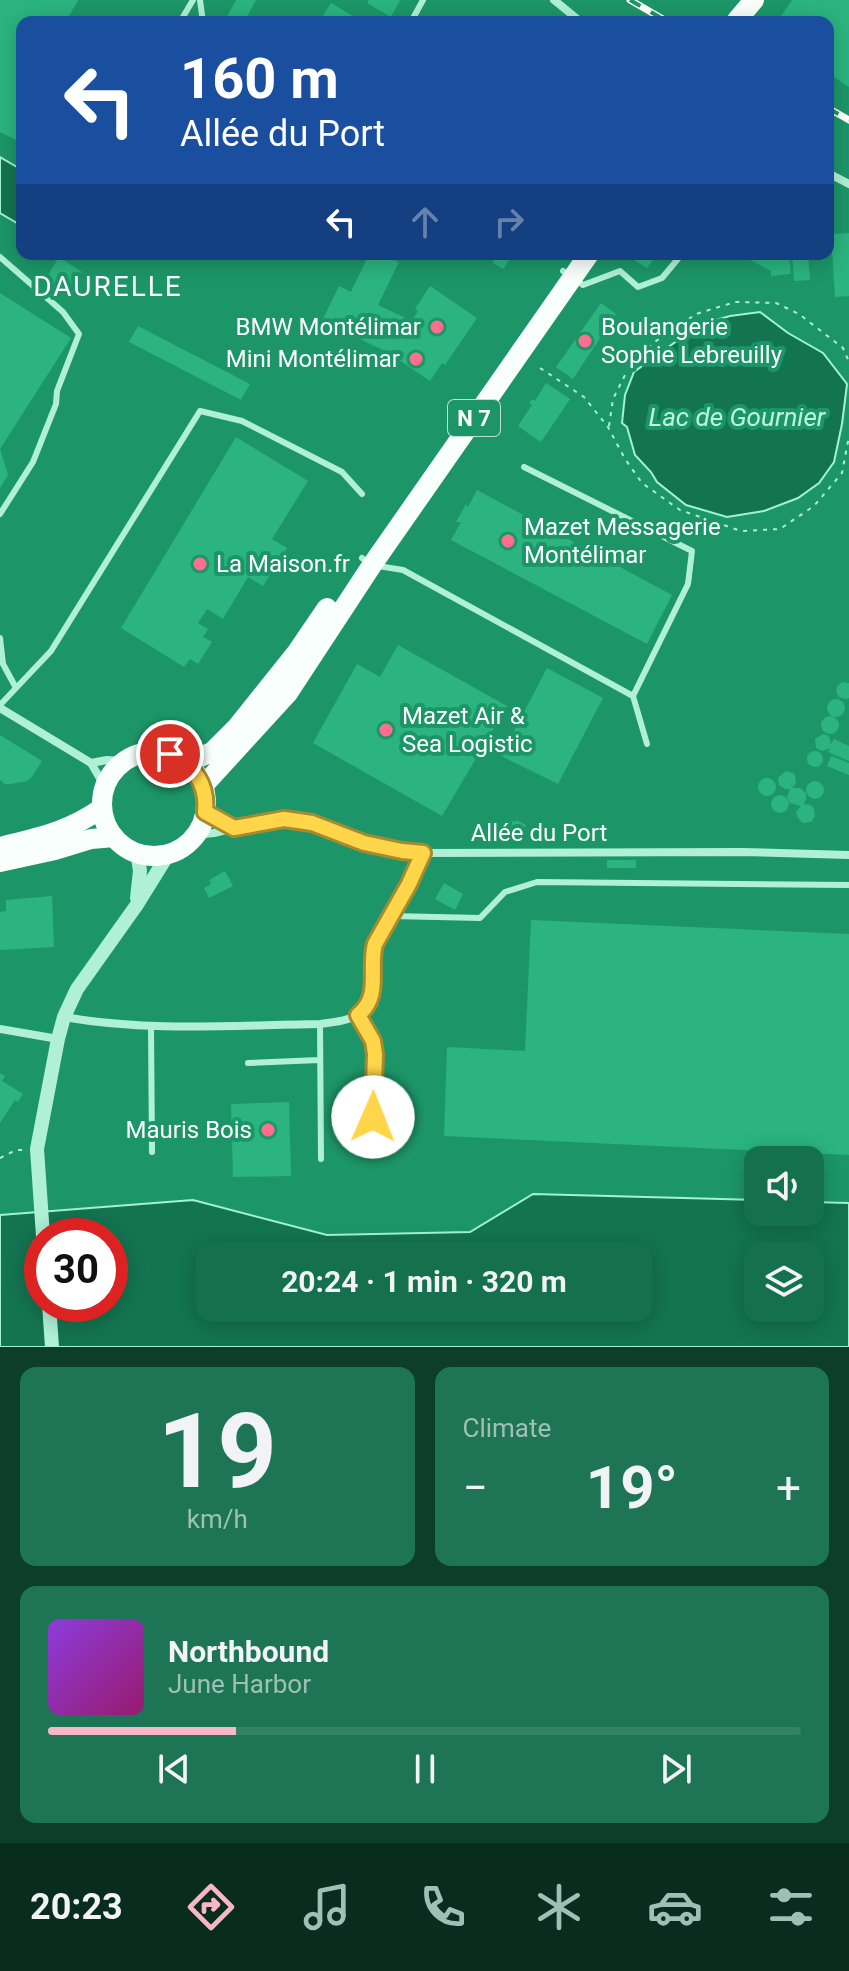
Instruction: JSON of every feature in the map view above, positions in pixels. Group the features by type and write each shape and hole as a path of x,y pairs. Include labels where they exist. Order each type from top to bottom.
{"main road":[{"path":"739,14 754,0"},
{"name":"N 7","path":"186,763 212,752 252,710 367,562 570,268"},
{"name":"N 7","path":"203,786 288,693 367,562"},
{"path":"151,752 170,754 186,763 203,786 205,800 205,812 195,835 182,847 156,855 137,852 114,837 102,808 105,787 124,761 151,752"},
{"path":"0,847 62,831 83,822 102,808"},
{"path":"0,862 91,839 114,837"}],"street":[{"path":"554,0 574,16"},
{"path":"0,707 91,763 105,787"},
{"path":"91,763 124,761"},
{"path":"205,812 234,828"},
{"name":"Allée du Port","path":"195,835 284,819 312,823 364,843 423,853 742,852 849,855"},
{"path":"136,906 140,871 137,852"},
{"path":"42,1218 37,1149 64,1017 77,989 169,853"},
{"path":"64,1017 96,1023 151,1026 346,1021 363,1011 373,994 372,953 375,944 423,853"},
{"path":"358,1015 373,1041 375,1054 372,1148"},
{"path":"0,1029 58,1039"},
{"path":"50,1322 52,1347"}],"lane":[{"path":"0,257 63,312 79,334 33,462 0,514"},
{"path":"570,268 583,285 620,271 638,287 662,278 677,260"},
{"path":"0,707 51,651 200,411 242,421 317,459 342,472 362,494"},
{"path":"524,467 692,551 688,584 633,696 647,744"},
{"path":"367,562 403,570 633,696"},
{"path":"0,638 3,664 16,688"},
{"path":"391,916 480,918 505,892 537,882 849,885"},
{"path":"320,1024 321,1159"},
{"path":"151,1026 152,1152"},
{"path":"248,1063 319,1060"}],"path":[{"path":"608,427 613,399 629,367 653,343 696,314 735,302 776,303 799,314 843,348 849,362"},
{"path":"540,368 584,397 608,427 642,483 680,510 741,531 780,529 814,506 842,473 849,436"},
{"path":"0,1158 16,1150 37,1149"}],"water":[{"path":"0,157 16,166 16,222 0,213"},
{"name":"Lac de Gournier","path":"760,312 823,353 847,384 842,424 834,462 819,483 798,498 764,511 727,517 686,505 657,482 635,455 627,427 622,423 625,395 634,372 699,325"},
{"path":"533,1194 744,1200 744,1226 824,1226 824,1202 849,1203 849,1347 0,1347 0,1215 193,1200 327,1235 470,1232"}],"building":[{"path":"0,0 78,0 69,16 16,16 16,140 0,132"},
{"path":"236,0 256,0 247,16 227,16"},
{"path":"369,0 400,0 392,16 367,3"},
{"path":"792,0 849,0 849,87 834,77 834,16 781,16"},
{"path":"331,3 353,16 323,16"},
{"path":"849,233 849,296 835,297 834,234"},
{"path":"57,260 64,260 82,272 68,295 45,280"},
{"path":"366,260 395,260 399,262 378,305 412,321 418,311 415,309 430,286 477,318 445,365 442,363 430,381 389,353 322,321 339,286 351,292"},
{"path":"494,260 509,260 503,269 492,262"},
{"path":"634,260 653,260 647,268"},
{"path":"750,260 790,260 791,274 771,276 771,271"},
{"path":"792,260 808,260 810,280 794,281"},
{"path":"0,293 71,338 0,449"},
{"path":"601,303 616,314 573,379 556,367"},
{"path":"138,326 250,384 241,400 129,342"},
{"path":"546,383 570,399 541,442 518,426 532,405 529,403 532,399 535,401"},
{"path":"236,437 308,481 272,539 287,548 263,586 248,577 223,619 207,609 198,623 208,629 203,637 212,642 198,664 190,659 184,667 121,628"},
{"path":"0,449 8,475 0,488"},
{"path":"477,490 672,595 647,644 451,540 461,522 456,522"},
{"path":"398,645 507,706 442,816 313,743 357,664 380,677"},
{"path":"547,668 603,698 558,784 501,756"},
{"path":"843,682 849,683 849,698 846,699 839,697 836,691"},
{"path":"836,699 845,708 836,717 827,708"},
{"path":"830,716 839,725 830,734 821,725"},
{"path":"823,734 829,736 831,744 834,739 849,746 849,761 828,752 830,748 822,751 816,748 815,739"},
{"path":"0,735 42,761 27,781 5,784 0,780"},
{"path":"812,751 818,751 823,759 821,765 812,767 807,762 807,756"},
{"path":"831,756 849,763 849,775 827,766"},
{"path":"786,771 795,776 796,783 792,788 800,788 806,793 803,804 811,805 814,809 815,816 811,822 803,823 798,818 796,812 801,806 790,803 787,797 790,789 779,785 778,778"},
{"path":"763,778 771,778 776,787 774,794 763,796 758,791 758,783"},
{"path":"811,781 819,781 824,790 822,797 811,799 806,794 806,786"},
{"path":"780,795 789,804 780,813 771,804"},
{"path":"511,820 526,825 521,836 506,829"},
{"path":"607,860 636,860 636,868 607,868"},
{"path":"225,871 233,886 209,898 204,888 211,884 209,880"},
{"path":"444,883 463,894 455,910 435,899"},
{"path":"52,896 54,947 0,950 0,912 6,911 6,900"},
{"path":"531,920 849,934 849,1155 824,1154 824,1146 744,1146 744,1150 444,1136 447,1047 525,1051"},
{"path":"0,1073 5,1076 2,1081 23,1094 18,1102 15,1100 0,1123"},
{"path":"289,1102 291,1176 233,1177 231,1104"}],"railway":[{"path":"630,0 658,16"},
{"path":"834,111 849,120"}],"place":[{"name":"BMW Montélimar","path":"437,327"},
{"name":"Boulangerie Sophie Lebreuilly","path":"585,341"},
{"name":"Mini Montélimar","path":"416,359"},
{"name":"Mazet Messagerie Montélimar","path":"508,541"},
{"name":"La Maison.fr","path":"200,564"},
{"name":"Mazet Air & Sea Logistic","path":"386,730"},
{"name":"Mauris Bois","path":"268,1130"}],"district":[{"name":"DAURELLE","path":"108,286"}],"route":[{"path":"170,754 186,763 199,778 205,812 234,828 284,819 312,823 364,843 423,853 375,944 372,953 373,994 358,1015 373,1041 375,1054 373,1117"}]}
